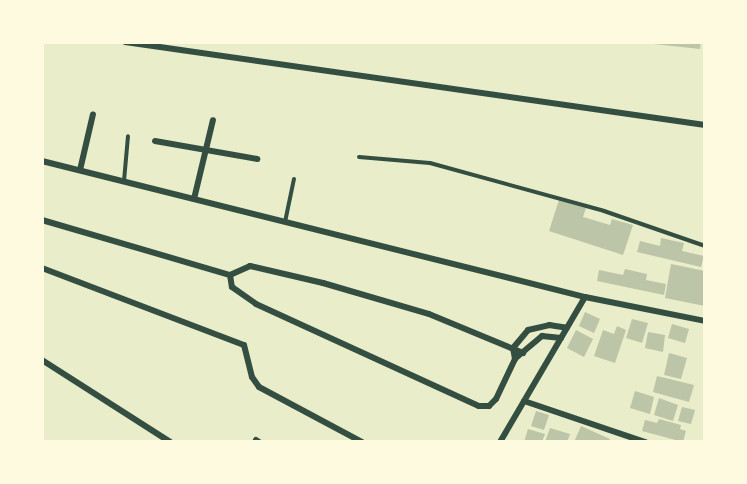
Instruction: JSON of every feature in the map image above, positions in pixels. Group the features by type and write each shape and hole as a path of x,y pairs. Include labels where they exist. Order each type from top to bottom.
{"street":[{"path":"125,42 705,125"},
{"path":"80,170 93,114"},
{"path":"194,199 213,120"},
{"path":"155,141 257,159"},
{"path":"42,161 585,297 705,321"},
{"path":"42,220 230,275 250,266 397,303 523,353"},
{"path":"42,268 244,345 252,377 259,387 362,442"},
{"path":"230,275 232,288 256,304 479,406 489,406 496,399 515,359 542,336 561,338"},
{"path":"500,442 585,297"},
{"path":"513,348 528,330 538,326 567,327"},
{"path":"513,348 515,359"},
{"path":"42,360 170,442"},
{"path":"524,401 645,442"}],"lane":[{"path":"124,181 128,136"},
{"path":"358,157 430,163 615,215 705,246"},
{"path":"285,222 294,179"}],"building":[{"path":"635,42 701,42 700,49"},
{"path":"559,200 586,208 583,217 610,225 612,219 633,225 623,255 549,231"},
{"path":"661,238 684,243 682,251 704,256 701,267 637,252 640,241 660,246"},
{"path":"671,264 705,271 705,306 665,298"},
{"path":"625,269 647,274 646,280 666,284 664,295 597,281 599,270 623,275"},
{"path":"585,312 600,319 594,333 579,326"},
{"path":"632,319 648,323 642,343 626,338"},
{"path":"672,324 689,329 685,343 668,338"},
{"path":"617,326 626,330 615,363 594,356 603,330 614,334"},
{"path":"576,330 593,339 584,357 567,348"},
{"path":"648,332 665,335 663,352 645,348"},
{"path":"669,353 687,358 681,379 664,375"},
{"path":"657,376 694,385 689,402 653,392"},
{"path":"635,391 654,397 650,414 630,408"},
{"path":"659,398 678,405 673,421 654,415"},
{"path":"682,407 695,410 691,424 678,421"},
{"path":"536,411 549,415 544,430 531,426"},
{"path":"659,419 681,425 680,429 686,431 683,442 642,431 645,420 657,423"},
{"path":"581,426 610,439 609,442 574,442"},
{"path":"550,428 570,434 567,442 545,442"},
{"path":"528,429 545,434 542,442 524,442"}]}
